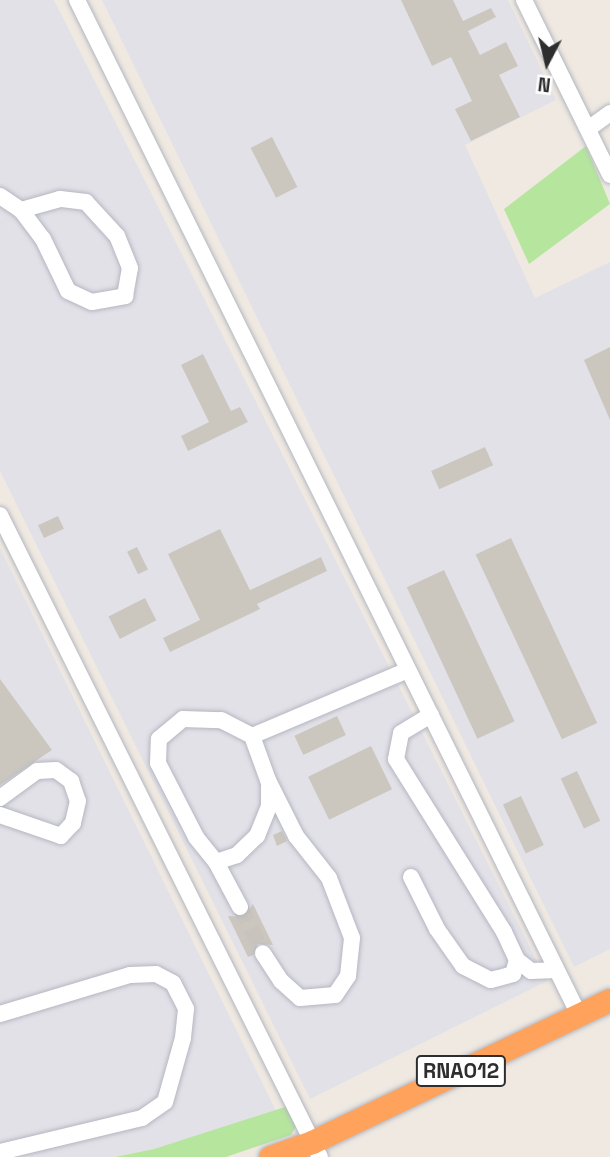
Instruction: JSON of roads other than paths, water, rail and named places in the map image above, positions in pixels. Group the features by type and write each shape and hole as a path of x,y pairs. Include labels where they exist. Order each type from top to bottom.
{"highway":[{"name":"RNA012","path":"270,1157 316,1149 610,1000"}],"street":[{"path":"77,0 579,1015"},
{"path":"524,0 610,175"},
{"path":"588,129 610,113"},
{"path":"0,196 21,210 43,239 68,291 92,302 125,296 130,268 117,236 86,202 60,199 21,210"},
{"path":"0,515 316,1149"},
{"path":"252,736 408,670"},
{"path":"430,715 401,733 396,759 504,932 517,960 531,971 556,970"},
{"path":"240,907 216,862 196,836 158,762 159,739 183,719 221,720 252,736 268,780 296,835 329,878 352,938 348,976 335,995 300,998 281,981 263,953"},
{"path":"0,798 37,771 56,770 71,781 78,802 73,823 61,836 0,816"},
{"path":"216,862 237,855 257,836 269,807 268,780"},
{"path":"411,877 437,929 463,966 491,980 513,974 517,960"},
{"path":"0,1014 130,975 156,974 173,983 186,1009 183,1038 165,1102 142,1118 0,1152"}],"tunnel":[{"path":"240,907 263,953"}]}
